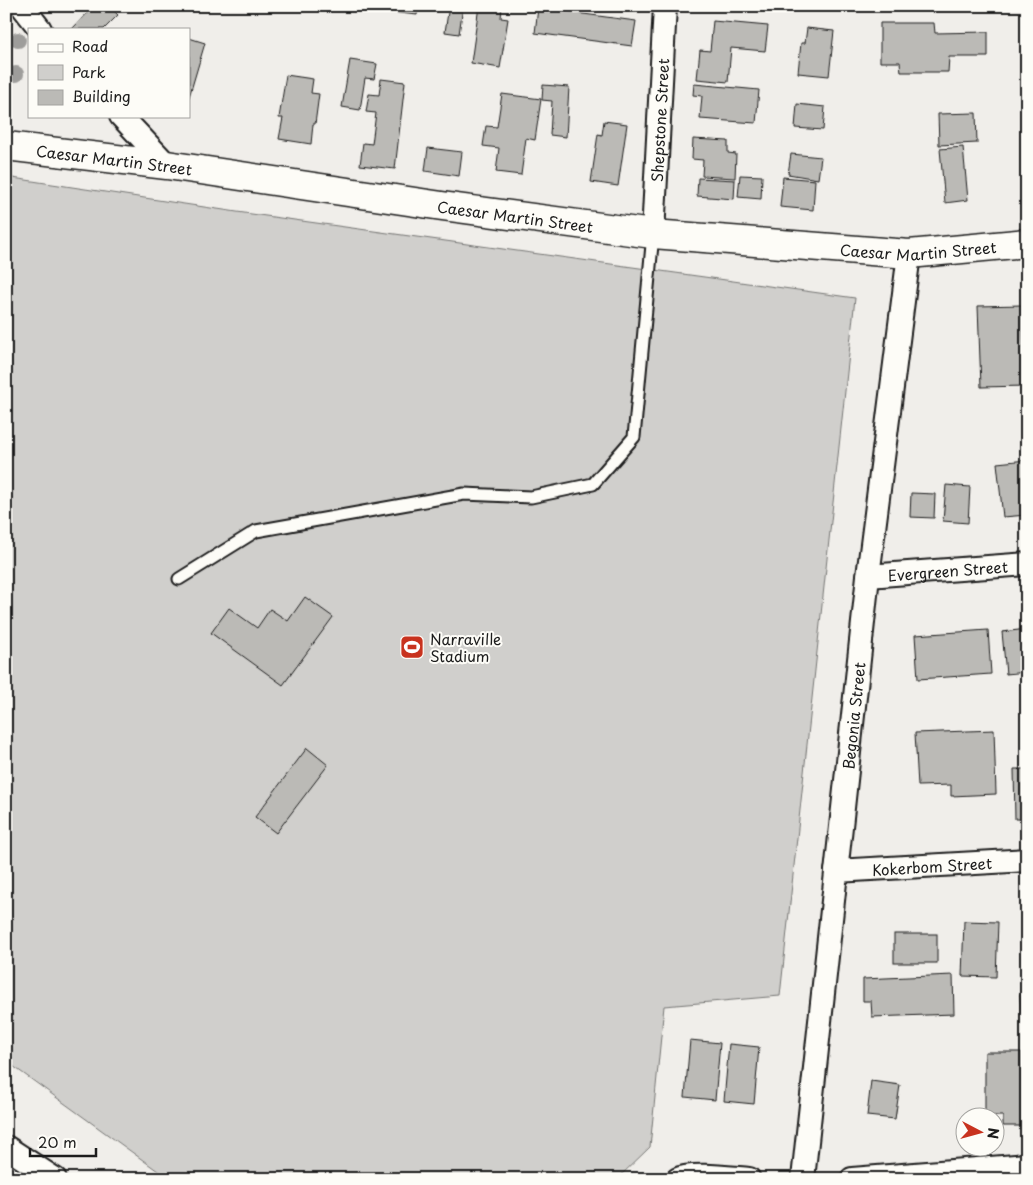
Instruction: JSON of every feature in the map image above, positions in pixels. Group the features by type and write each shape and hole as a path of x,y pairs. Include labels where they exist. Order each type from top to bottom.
{"street":[{"path":"22,6 39,28"},
{"name":"Shepstone Street","path":"653,234 664,6"},
{"path":"123,118 167,165"},
{"name":"Caesar Martin Street","path":"6,146 167,165 442,206 653,234 910,254 1027,243"},
{"name":"Begonia Street","path":"803,1179 868,576 910,254"},
{"name":"Evergreen Street","path":"868,576 1027,564"},
{"name":"Kokerbom Street","path":"836,871 1027,860"},
{"path":"6,1147 53,1178"},
{"path":"852,1179 1027,1165"},
{"path":"678,1179 682,1177 706,1176 749,1179"}],"lane":[{"path":"180,579 256,531 464,494 531,497 593,484 634,437 653,234"}],"green space":[{"name":"Narraville Stadium","path":"6,177 237,212 855,298 780,996 664,1006 650,1147 617,1179 169,1179 6,1061"}],"building":[{"path":"94,6 109,6 118,15 105,28 73,28"},
{"path":"338,6 418,6 417,15"},
{"path":"449,6 463,6 459,34 445,32"},
{"path":"479,6 502,6 501,18 508,19 500,68 471,63"},
{"path":"538,8 636,21 632,46 535,33"},
{"path":"713,21 768,26 765,51 731,48 728,82 697,79 700,50 710,51"},
{"path":"880,23 934,23 935,33 988,32 988,57 949,57 948,72 901,72 900,62 880,62"},
{"path":"807,28 834,31 829,76 798,73 801,43 805,43"},
{"path":"190,38 205,43 190,94"},
{"path":"350,60 377,64 374,79 365,78 360,110 342,107"},
{"path":"286,75 313,79 311,93 319,94 311,144 279,139 283,118 279,118"},
{"path":"381,79 405,82 395,169 360,165 363,143 372,144 376,113 366,112 369,94 379,95"},
{"path":"694,84 759,90 756,123 700,119 702,96 693,95"},
{"path":"543,85 569,87 566,137 550,135 552,101 542,100"},
{"path":"502,94 541,99 535,140 526,138 521,175 496,172 499,148 483,146 486,126 497,127"},
{"path":"797,104 825,107 823,130 795,128"},
{"path":"976,113 977,143 939,145 938,114"},
{"path":"604,121 627,124 618,186 591,182 598,134 602,135"},
{"path":"693,139 728,141 728,153 736,154 735,178 702,176 703,160 692,159"},
{"path":"963,147 968,200 945,203 940,149"},
{"path":"428,148 462,152 459,176 425,171"},
{"path":"791,154 821,157 818,179 788,174"},
{"path":"740,175 762,176 761,199 738,197"},
{"path":"783,177 815,180 813,210 780,207"},
{"path":"698,178 735,180 734,199 697,196"},
{"path":"1022,305 1025,386 981,387 978,306"},
{"path":"1027,460 1027,515 1003,517 997,463"},
{"path":"946,485 970,487 968,523 943,521"},
{"path":"911,493 935,494 934,518 910,517"},
{"path":"305,597 333,617 283,685 211,633 229,608 257,628 270,609 288,621"},
{"path":"1027,629 1027,672 1006,674 1002,632"},
{"path":"988,630 991,674 918,679 915,635"},
{"path":"994,730 996,794 951,796 951,785 918,786 915,733"},
{"path":"307,748 328,765 276,833 255,817"},
{"path":"1014,769 1027,769 1027,819 1015,819"},
{"path":"964,921 998,922 996,977 962,976"},
{"path":"894,934 937,934 937,963 894,963"},
{"path":"953,975 954,1014 872,1017 871,1001 863,1001 863,979"},
{"path":"1027,993 1027,1011 1021,1012 1020,994"},
{"path":"690,1040 720,1043 715,1100 685,1097"},
{"path":"729,1044 759,1047 754,1104 724,1101"},
{"path":"985,1052 1021,1052 1022,1126 1006,1126 1006,1108 985,1108"},
{"path":"871,1081 900,1085 895,1119 867,1116"}],"place":[{"name":"Narraville Stadium","path":"412,647"}]}
